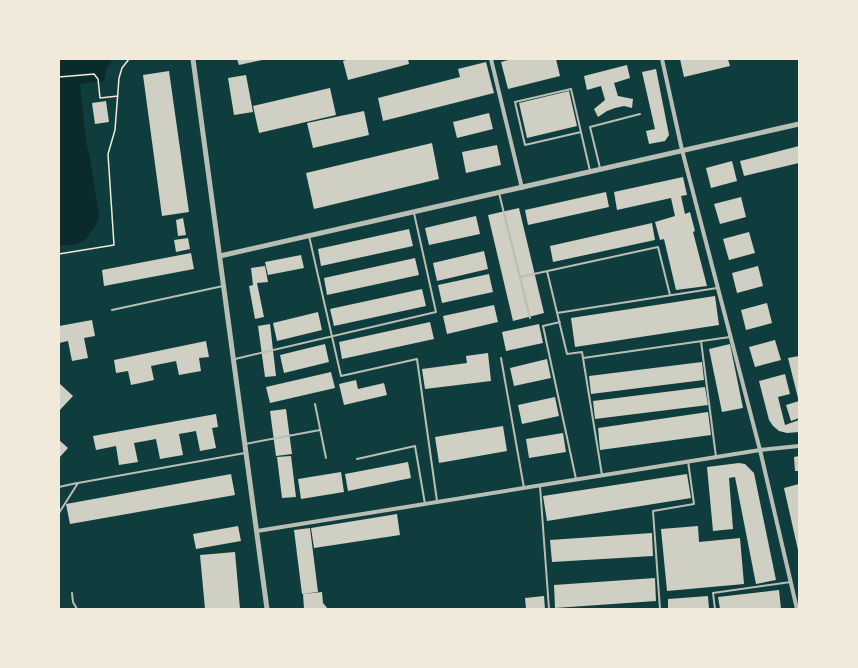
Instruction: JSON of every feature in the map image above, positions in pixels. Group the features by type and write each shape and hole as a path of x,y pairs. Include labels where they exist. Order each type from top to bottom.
{"street":[{"path":"192,59 247,452 267,609"},
{"path":"491,59 522,188"},
{"path":"662,59 682,150 760,450 797,609"},
{"path":"220,256 799,124"},
{"path":"257,531 760,450 799,446"}],"lane":[{"path":"581,132 525,145 515,102 571,89 591,172"},
{"path":"600,170 590,127 640,114"},
{"path":"499,193 530,318"},
{"path":"234,359 436,312 413,212"},
{"path":"309,236 341,376 417,360 437,502"},
{"path":"520,277 658,247 670,295"},
{"path":"547,271 567,354 582,352 602,475"},
{"path":"112,310 224,286"},
{"path":"558,313 717,288"},
{"path":"560,322 543,326 576,479"},
{"path":"583,358 730,337"},
{"path":"701,341 716,457"},
{"path":"501,358 524,488"},
{"path":"315,404 326,458"},
{"path":"245,444 320,430"},
{"path":"357,459 415,446 425,504"},
{"path":"59,487 247,452"},
{"path":"660,609 653,511 694,504 688,462"},
{"path":"59,513 78,483"},
{"path":"540,485 549,609"},
{"path":"715,609 713,593 791,582"},
{"path":"72,593 73,602 77,609"}],"path":[{"path":"59,254 114,245 108,154 115,130 119,78 122,68 129,59"},
{"path":"59,77 90,74 97,76 100,98 118,96"}],"water":[{"path":"59,59 113,59 106,70 104,81 80,84 86,141 91,163 99,217 97,223 85,240 78,244 70,245 59,245"}],"building":[{"path":"237,59 262,59 262,60 239,65"},
{"path":"349,59 408,59 409,64 348,80 343,61"},
{"path":"512,59 556,59 560,76 508,89 501,62"},
{"path":"680,59 728,59 730,66 684,77"},
{"path":"486,62 494,93 383,121 378,98 460,77 458,69"},
{"path":"627,65 630,78 614,83 618,96 633,99 632,108 624,106 615,108 598,117 594,109 605,100 601,86 587,90 584,76"},
{"path":"656,69 669,135 665,141 649,144 646,131 655,129 642,72"},
{"path":"169,71 189,212 162,216 143,75"},
{"path":"246,75 253,112 234,115 228,78"},
{"path":"330,88 336,115 259,133 253,106"},
{"path":"569,91 577,126 527,138 519,103"},
{"path":"106,101 109,122 95,124 92,103"},
{"path":"364,111 369,135 313,148 307,123"},
{"path":"489,113 493,129 457,138 453,122"},
{"path":"432,143 439,179 314,209 306,173"},
{"path":"497,145 501,165 466,173 462,152"},
{"path":"799,146 799,163 744,176 740,161"},
{"path":"732,161 737,181 711,188 706,168"},
{"path":"683,177 687,195 681,196 685,214 690,212 695,231 693,232 707,286 676,290 664,239 660,240 655,222 675,216 671,198 617,210 614,192"},
{"path":"606,192 609,207 528,225 525,210"},
{"path":"741,197 746,217 720,224 714,204"},
{"path":"519,208 544,313 513,321 488,215"},
{"path":"476,216 480,234 429,245 425,228"},
{"path":"183,218 186,235 178,236 176,220"},
{"path":"652,223 655,240 553,262 550,246"},
{"path":"409,229 413,246 321,266 318,249"},
{"path":"749,232 755,253 729,260 723,239"},
{"path":"188,238 190,249 176,252 174,240"},
{"path":"484,251 488,269 437,281 433,263"},
{"path":"191,253 194,269 104,286 102,270"},
{"path":"301,255 304,268 268,275 265,262"},
{"path":"415,258 419,275 327,295 324,278"},
{"path":"265,266 268,282 257,283 264,317 255,319 249,286 253,285 251,268"},
{"path":"758,266 763,286 737,293 732,273"},
{"path":"489,274 493,292 442,303 438,285"},
{"path":"422,289 426,306 334,326 330,309"},
{"path":"715,296 719,325 575,347 571,318"},
{"path":"767,303 772,323 746,330 741,310"},
{"path":"494,305 498,322 447,334 443,316"},
{"path":"318,312 322,330 277,341 273,323"},
{"path":"92,320 95,336 84,338 88,358 72,361 68,341 59,343 59,326"},
{"path":"430,322 434,339 342,359 339,342"},
{"path":"270,324 276,376 265,377 258,326"},
{"path":"539,324 543,343 506,351 502,332"},
{"path":"775,340 781,360 755,367 749,347"},
{"path":"206,341 209,357 199,358 201,371 179,375 176,361 151,366 154,380 131,385 128,371 116,373 114,360"},
{"path":"325,344 329,362 284,373 280,355"},
{"path":"730,344 743,408 722,412 709,349"},
{"path":"488,353 491,381 425,389 422,369 467,363 466,356"},
{"path":"799,356 799,398 798,398 788,358"},
{"path":"547,359 551,378 514,386 510,368"},
{"path":"702,362 704,380 591,394 589,376"},
{"path":"331,372 335,388 270,403 266,387"},
{"path":"785,374 790,394 778,397 785,425 799,420 799,432 787,433 779,431 773,426 769,420 759,381"},
{"path":"356,380 358,389 384,383 387,395 344,405 339,384"},
{"path":"59,383 73,396 59,411"},
{"path":"705,387 708,405 595,419 593,401"},
{"path":"555,397 559,416 522,424 518,405"},
{"path":"799,401 799,418 791,421 786,405"},
{"path":"286,409 292,454 276,456 270,411"},
{"path":"708,412 711,435 600,450 598,428"},
{"path":"216,414 218,427 212,428 216,448 200,451 196,431 179,434 183,455 160,459 156,439 134,443 138,462 119,465 116,446 96,450 93,436"},
{"path":"503,426 507,451 439,463 435,437"},
{"path":"563,433 566,452 529,458 526,439"},
{"path":"59,440 68,448 59,458"},
{"path":"291,456 296,497 282,498 277,457"},
{"path":"799,456 799,471 795,471 794,457"},
{"path":"408,462 411,478 348,491 345,474"},
{"path":"739,463 745,464 754,473 776,580 756,584 735,477 729,478 733,529 713,531 707,467"},
{"path":"341,472 344,492 301,499 298,479"},
{"path":"231,474 235,495 70,524 66,504"},
{"path":"687,474 691,498 547,521 543,496"},
{"path":"799,484 799,550 798,550 784,488"},
{"path":"397,514 400,535 314,548 311,528"},
{"path":"238,526 241,541 196,549 193,534"},
{"path":"698,526 699,542 740,538 744,584 667,591 661,529"},
{"path":"310,528 318,592 302,594 294,530"},
{"path":"652,533 653,556 552,562 550,540"},
{"path":"235,552 240,609 205,609 200,555"},
{"path":"655,578 656,601 555,608 554,585"},
{"path":"779,590 781,609 720,609 718,597"},
{"path":"322,592 323,603 328,609 304,609 303,594"},
{"path":"544,596 545,609 526,609 525,598"},
{"path":"708,596 709,609 668,609 668,599"}]}
